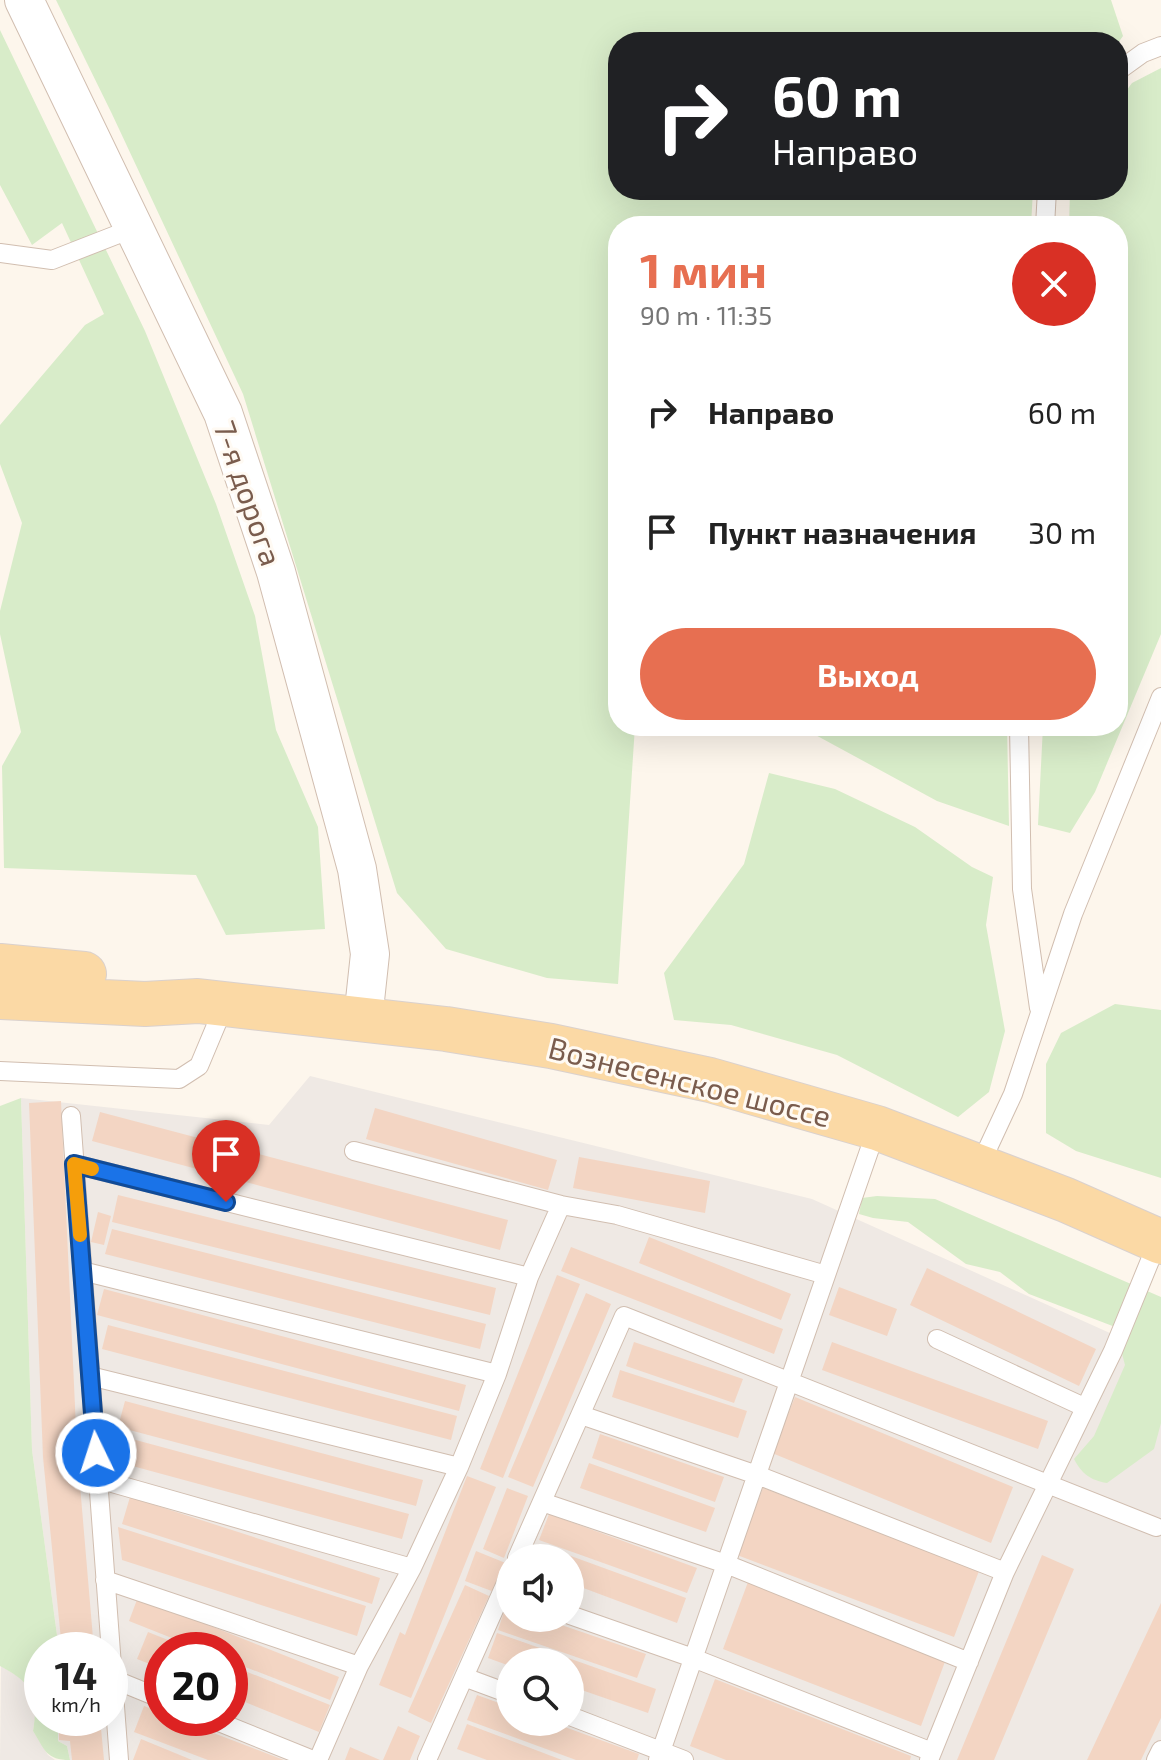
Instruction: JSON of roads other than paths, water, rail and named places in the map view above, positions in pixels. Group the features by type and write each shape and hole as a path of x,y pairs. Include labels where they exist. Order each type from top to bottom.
{"main road":[{"name":"Вознесенское шоссе","path":"0,966 155,982 212,1003"},
{"name":"Вознесенское шоссе","path":"0,997 145,1004 212,1003 446,1029 551,1046 710,1080 877,1128 1066,1200 1160,1241"}],"street":[{"name":"7-я дорога","path":"24,0 223,413 276,572 357,869 370,954 363,1019"}],"lane":[{"path":"1128,64 1161,46"},
{"path":"0,253 52,260 134,228"},
{"path":"979,1167 1013,1094 1073,914 1161,697"},
{"path":"1019,736 1022,889 1040,1015"},
{"path":"0,1071 179,1079 199,1066 212,1003"},
{"path":"71,1116 109,1632"},
{"path":"659,1755 877,1128"},
{"path":"354,1151 561,1205 617,1215 826,1275"},
{"path":"74,1164 529,1277"},
{"path":"248,1733 316,1760 359,1666 412,1568 459,1467 497,1374 529,1277 561,1205"},
{"path":"584,1620 693,1658 931,1756 1005,1572 1113,1351 1160,1241"},
{"path":"82,1271 497,1374"},
{"path":"523,1544 624,1316 1156,1527"},
{"path":"937,1339 1084,1407"},
{"path":"90,1376 459,1467"},
{"path":"581,1415 757,1475 1005,1572"},
{"path":"98,1479 412,1568"},
{"path":"542,1502 726,1564 969,1662"},
{"path":"105,1580 359,1666"},
{"path":"427,1760 496,1613"},
{"path":"464,1677 496,1689"},
{"path":"584,1722 659,1755 684,1760"},
{"path":"117,1736 119,1760"},
{"path":"1156,1760 1161,1750"}]}
